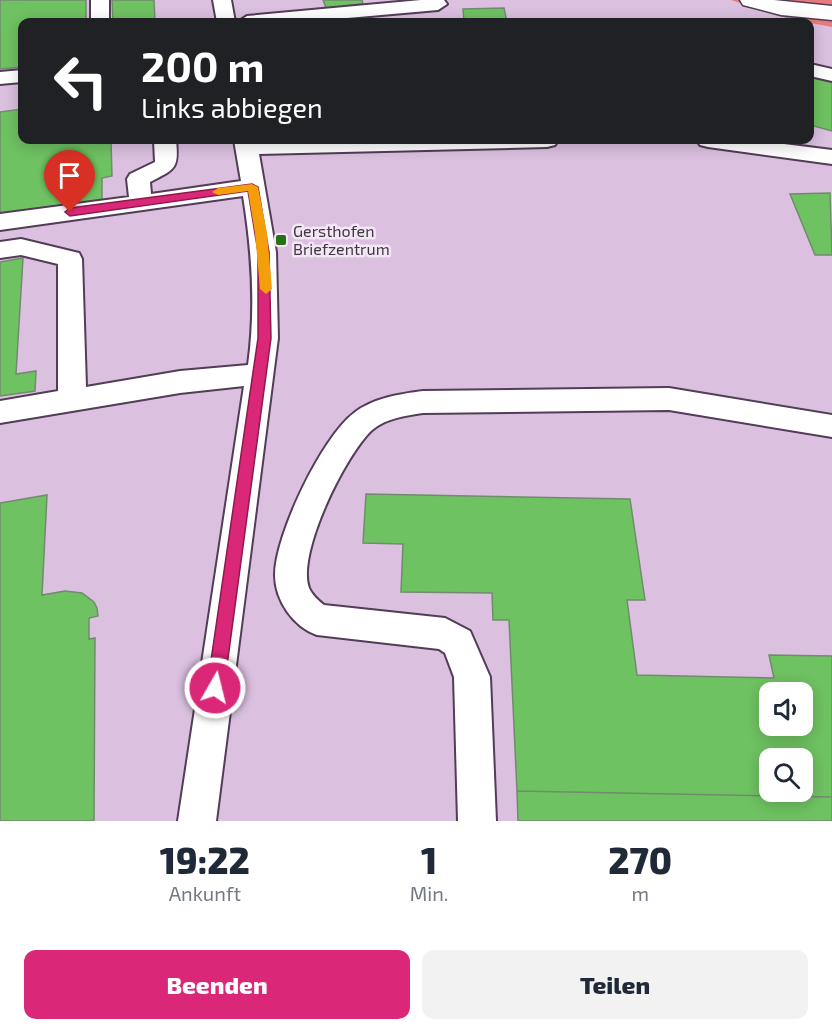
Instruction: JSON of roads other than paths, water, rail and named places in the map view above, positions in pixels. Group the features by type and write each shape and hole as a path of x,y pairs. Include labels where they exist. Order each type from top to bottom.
{"highway":[{"path":"742,2 781,9 832,13"},
{"path":"742,2 780,18"},
{"path":"814,29 832,33"}],"street":[{"path":"100,0 100,18"},
{"path":"222,0 225,18"},
{"path":"289,18 438,4"},
{"path":"814,71 832,75"},
{"path":"0,78 18,76"},
{"path":"141,202 138,179 166,165 165,144"},
{"path":"196,821 261,374 266,285 261,233 246,144"},
{"path":"737,144 832,157"},
{"path":"0,222 252,187"},
{"path":"0,250 21,247 70,259 72,400"},
{"path":"0,412 180,382 261,374"},
{"path":"477,821 472,677 458,642 445,634 317,620 304,610 295,593 291,575 294,550 305,521 338,451 362,422 390,408 423,402 669,399 832,426"}],"place":[{"name":"Gersthofen Briefzentrum","path":"281,240"}]}
